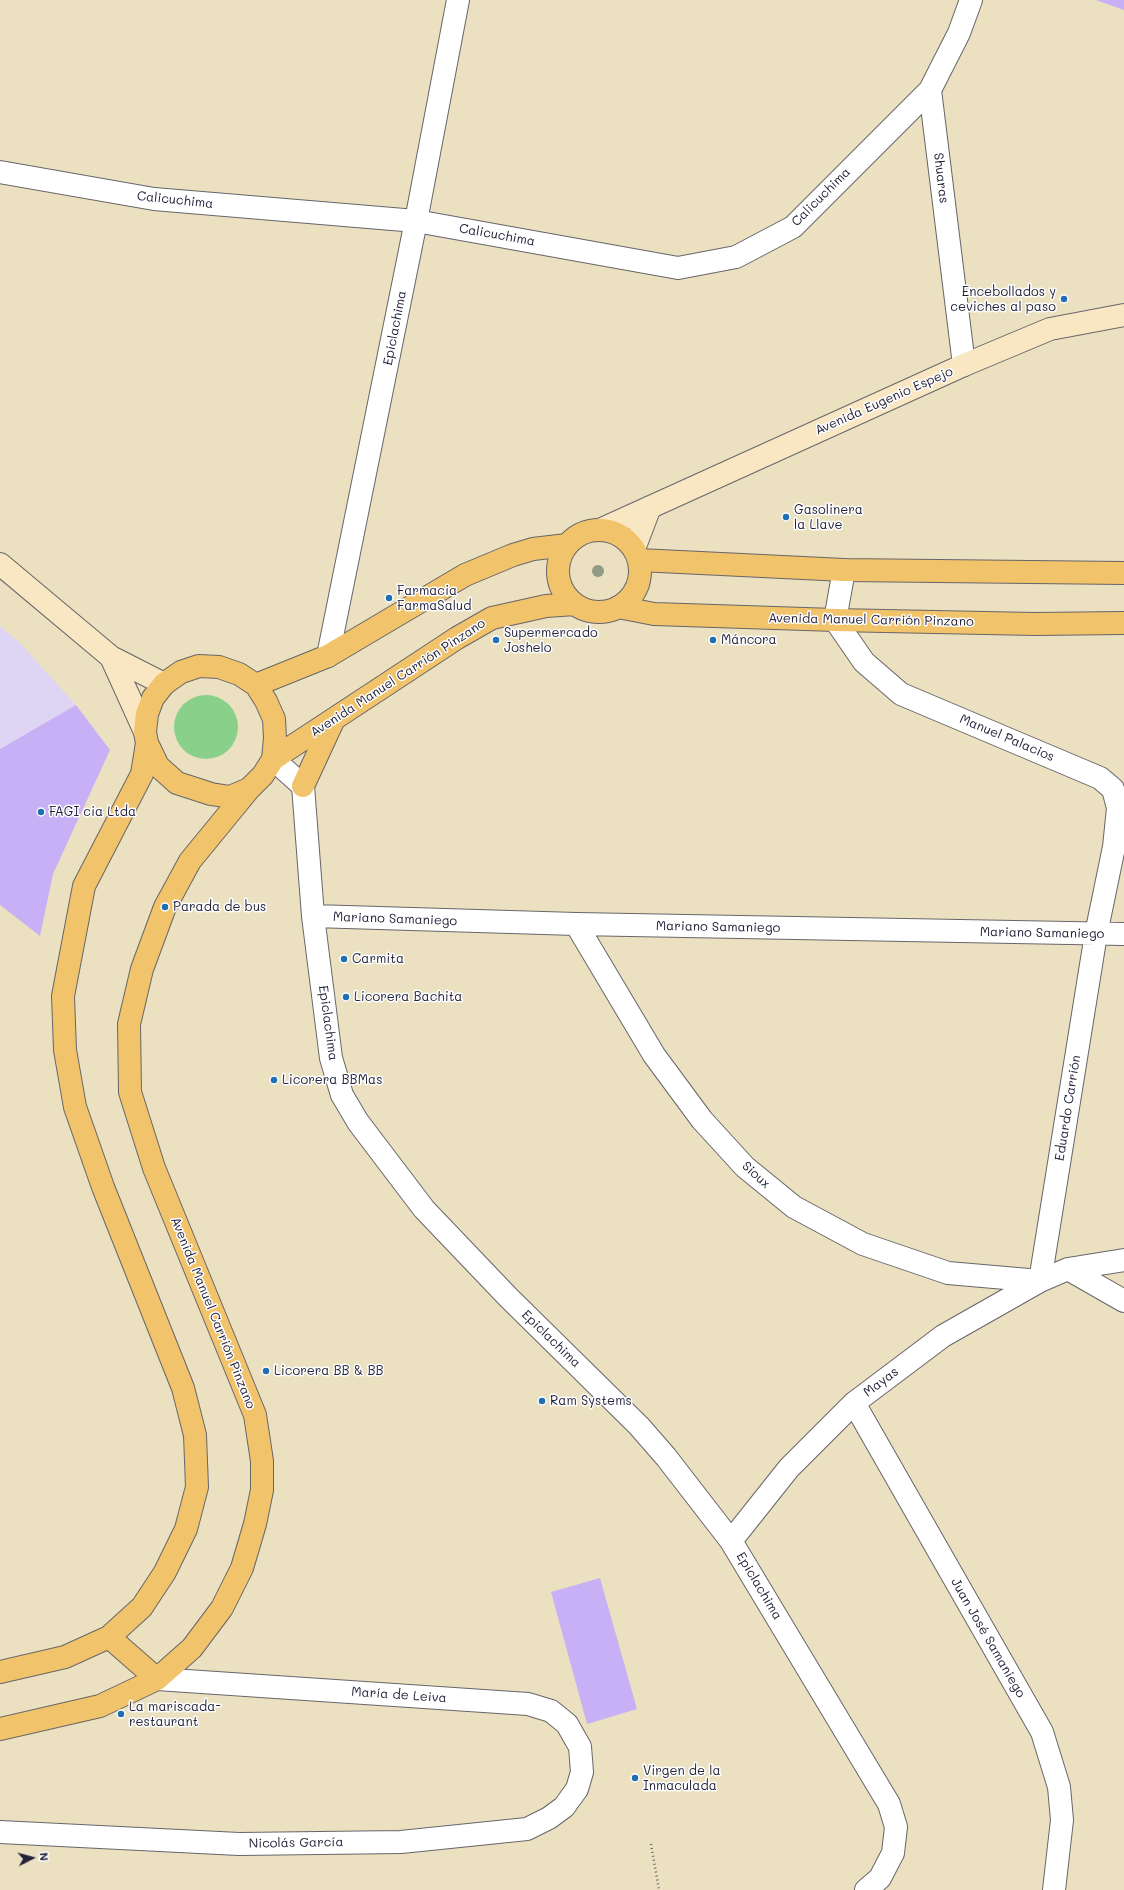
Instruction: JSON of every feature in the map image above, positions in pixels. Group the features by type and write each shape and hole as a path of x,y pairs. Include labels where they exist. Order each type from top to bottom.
{"main road":[{"name":"Avenida Eugenio Espejo","path":"602,529 964,364 1050,329 1124,315"},
{"path":"636,554 650,507"},
{"path":"602,529 625,539 636,554 640,574 637,587 629,599 618,607 603,612 588,610 574,604 564,594 559,581 560,556 567,544 577,536 589,531 602,529"},
{"path":"256,685 328,656 465,575 512,555 533,549 567,544"},
{"path":"636,554 844,570 1124,573"},
{"path":"0,564 111,657 164,684"},
{"name":"Avenida Manuel Carrión Pinzano","path":"274,759 457,638 492,618 546,606 574,604"},
{"name":"Avenida Manuel Carrión Pinzano","path":"618,607 654,614 835,620 1035,624 1124,623"},
{"path":"0,1672 65,1657 109,1637 142,1606 165,1572 186,1529 197,1488 195,1435 183,1388 103,1187 75,1107 65,1050 63,996 84,886 142,774 146,738 147,714 153,698 164,684 180,672 199,666 219,667 239,674 256,685 266,701 274,719 274,759 263,775 249,789 230,797 211,794 177,784 158,766 146,738 111,657"},
{"path":"303,786 334,719"},
{"name":"Avenida Manuel Carrión Pinzano","path":"0,1729 100,1706 157,1679 192,1648 222,1608 242,1568 255,1524 262,1490 262,1460 255,1415 154,1168 130,1092 129,1024 142,968 165,906 190,861 249,789"},
{"path":"109,1637 157,1679"}],"street":[{"name":"Epiclachima","path":"328,656 416,221 458,0"},
{"path":"930,90 959,33 970,0"},
{"name":"Calicuchima","path":"0,172 154,199 416,221 678,268 736,257 793,227 930,90"},
{"name":"Shuaras","path":"930,90 964,364"},
{"path":"835,620 844,570"},
{"name":"Manuel Palacios","path":"835,620 864,662 901,694 1100,778 1113,789 1118,808 1114,847 1096,934"},
{"path":"274,759 303,786"},
{"name":"Epiclachima","path":"303,786 313,916 331,1058 342,1095 358,1122 424,1209 508,1297 640,1426 731,1540 889,1804 896,1827 894,1853 880,1878 866,1890"},
{"name":"Mariano Samaniego","path":"313,916 576,924 1124,934"},
{"name":"Sioux","path":"576,924 654,1055 702,1120 746,1167 794,1207 863,1244 948,1273 1040,1281"},
{"name":"Eduardo Carrión","path":"1040,1281 1096,934"},
{"name":"Mayas","path":"731,1540 789,1468 854,1403 943,1336 1040,1281 1068,1269 1124,1260"},
{"path":"1068,1269 1124,1301"},
{"name":"Juan José Samaniego","path":"854,1403 1042,1732 1059,1787 1062,1820 1054,1890"},
{"name":"María de Leiva","path":"157,1679 528,1704 551,1711 567,1724 580,1747 582,1772 577,1789"},
{"name":"Nicolás García","path":"0,1832 239,1844 401,1842 527,1829 549,1818 564,1807 577,1789"}],"path":[{"path":"651,1844 659,1890"}],"shaded area":[{"path":"0,626 21,644 76,705 0,749"}],"green space":[{"path":"206,695 218,698 229,704 235,715 238,727 235,739 229,750 218,756 206,759 194,756 183,750 177,739 174,727 177,715 183,704 194,698"}],"building":[{"path":"1096,0 1124,0 1124,10"},
{"name":"FAGI cia Ltda","path":"76,705 110,750 53,874 40,936 0,905 0,749"},
{"path":"600,1578 637,1709 587,1724 551,1592"}],"place":[{"name":"Encebollados y ceviches al paso","path":"1064,299"},
{"name":"Gasolinera la Llave","path":"786,517"},
{"name":"Farmacia FarmaSalud","path":"389,598"},
{"name":"Supermercado Joshelo","path":"496,640"},
{"name":"Máncora","path":"713,640"},
{"name":"FAGI cia Ltda","path":"41,812"},
{"name":"Parada de bus","path":"165,907"},
{"name":"Carmita","path":"344,959"},
{"name":"Licorera Bachita","path":"346,997"},
{"name":"Licorera BBMas","path":"274,1080"},
{"name":"Licorera BB & BB","path":"266,1371"},
{"name":"Ram Systems","path":"542,1401"},
{"name":"La mariscada- restaurant","path":"121,1714"},
{"name":"Virgen de la Inmaculada","path":"635,1778"}]}
